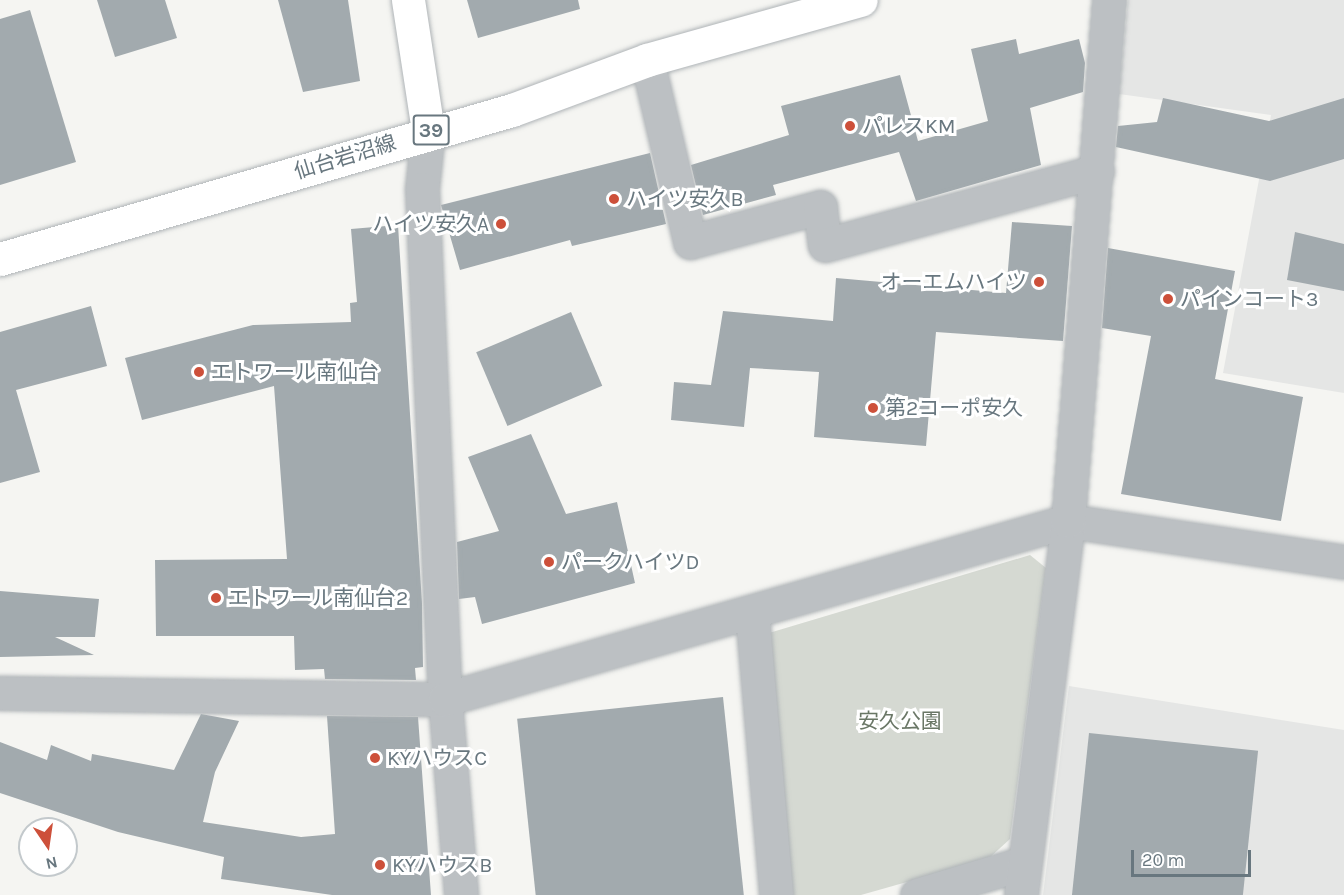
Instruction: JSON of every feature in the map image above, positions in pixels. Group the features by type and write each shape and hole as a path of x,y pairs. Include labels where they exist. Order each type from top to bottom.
{"main road":[{"path":"408,0 428,131"},
{"name":"仙台岩沼線","path":"0,259 428,131 512,110 647,60 861,0"}],"street":[{"path":"1021,895 1068,521 1109,0"},
{"path":"647,60 690,242 820,207 825,244 1097,171"},
{"path":"428,131 422,189 445,699 461,895"},
{"path":"0,693 445,699 752,614 1068,521 1344,562"},
{"path":"752,614 776,895"},
{"path":"917,895 1024,863"}],"shaded area":[{"path":"1128,0 1344,0 1344,393 1223,373 1271,115 1119,94"},
{"path":"1069,686 1344,730 1344,895 1043,895"}],"green space":[{"name":"安久公園","path":"1030,555 1046,568 1010,839 988,859 861,895 791,895 769,633"}],"building":[{"path":"97,0 165,0 177,38 115,57"},
{"path":"278,0 348,0 360,81 303,92"},
{"path":"467,0 578,0 580,9 478,38"},
{"path":"30,10 76,162 0,185 0,19"},
{"path":"1016,39 1019,54 1079,39 1085,63 1083,92 1030,108 1041,165 916,201 899,152 773,185 776,195 703,215 691,165 789,135 781,106 900,75 918,141 988,121 971,49"},
{"path":"1163,98 1269,121 1344,98 1344,159 1270,181 1116,147 1118,126 1157,122"},
{"path":"650,153 666,224 572,246 570,240 460,270 441,205"},
{"path":"1012,222 1072,226 1063,341 936,332 926,446 814,437 819,372 750,368 744,427 671,420 674,382 711,385 723,311 833,321 836,278 1006,293"},
{"path":"398,225 422,603 423,667 415,668 416,680 325,679 324,669 295,670 294,636 156,636 155,560 287,559 274,386 142,420 125,358 253,325 351,322 350,303 357,302 351,229"},
{"path":"1295,232 1344,244 1344,291 1287,280"},
{"path":"1108,248 1235,271 1215,379 1303,397 1281,521 1121,494 1151,336 1102,328"},
{"path":"91,306 107,366 16,390 40,472 0,483 0,332"},
{"path":"571,312 602,386 507,426 476,352"},
{"name":"パークハイツD","path":"531,434 566,514 617,502 635,583 482,624 475,597 459,599 457,542 499,531 468,457"},
{"path":"0,591 99,599 95,637 55,637 94,655 0,657"},
{"path":"723,697 744,895 536,895 517,719"},
{"path":"201,714 239,721 215,772 203,822 301,837 335,834 327,716 418,717 431,895 332,895 221,879 224,857 118,832 0,793 0,742 47,760 51,745 91,761 92,754 174,770"},
{"path":"1089,733 1258,751 1243,895 1072,895"}],"place":[{"name":"パレスKM","path":"850,126"},
{"name":"ハイツ安久B","path":"614,199"},
{"name":"ハイツ安久A","path":"501,224"},
{"name":"オーエムハイツ","path":"1039,282"},
{"name":"パインコート3","path":"1168,299"},
{"name":"エトワール南仙台","path":"199,372"},
{"name":"第2コーポ安久","path":"873,408"},
{"name":"パークハイツD","path":"549,562"},
{"name":"エトワール南仙台2","path":"216,598"},
{"name":"KYハウスC","path":"375,758"},
{"name":"KYハウスB","path":"380,865"}]}
